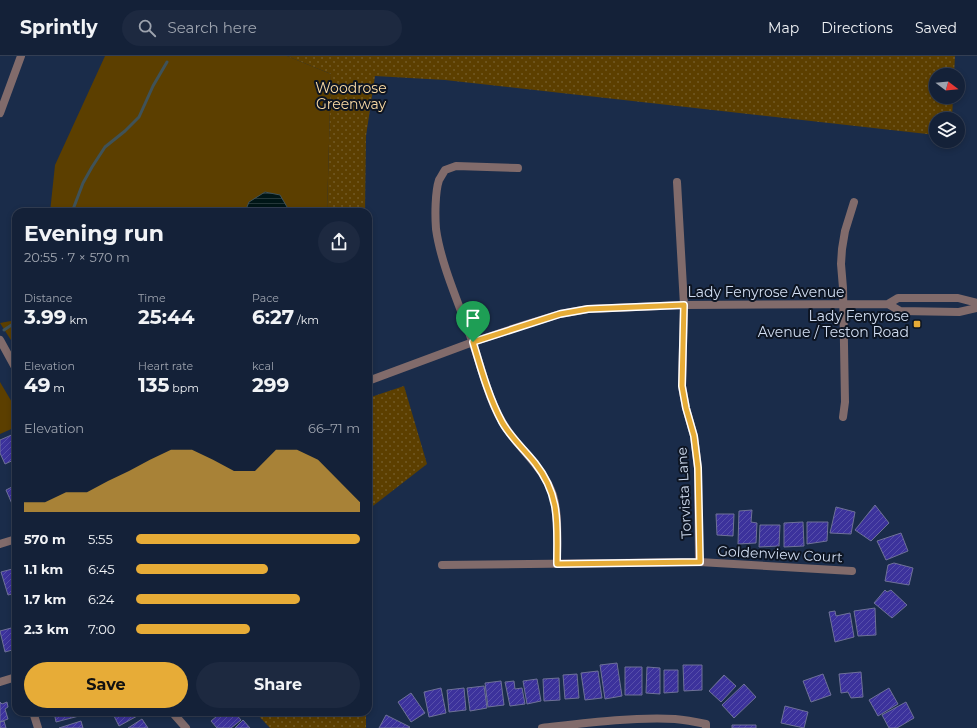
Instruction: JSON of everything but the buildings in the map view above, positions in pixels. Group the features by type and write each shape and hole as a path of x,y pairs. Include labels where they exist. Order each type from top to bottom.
{"street":[{"path":"0,114 21,56"},
{"path":"518,168 456,166 445,170 439,181 436,228 455,294 491,397 502,423 519,446 535,463 547,482 553,496 557,521 557,564"},
{"name":"Torvista Lane","path":"677,182 684,305 682,386 686,408 694,436 698,468 700,562"},
{"path":"843,417 845,402 841,264 845,231 854,202"},
{"name":"Lady Fenyrose Avenue","path":"372,380 473,342 560,314 588,309 684,305 888,304 898,298 958,298 977,303"},
{"name":"Lady Fenyrose Avenue","path":"888,304 900,311 959,312 977,308"},
{"path":"0,340 12,362"},
{"path":"0,544 12,540"},
{"name":"Goldenview Court","path":"442,565 700,562 852,571"},
{"path":"0,682 12,678"},
{"path":"34,716 38,728"},
{"path":"176,716 186,728"},
{"path":"542,728 639,719 676,719 706,724 706,728"}],"green space":[{"path":"105,56 287,56 331,74 327,208 50,208 55,165"},
{"name":"Woodrose Greenway","path":"287,56 955,56 954,68 929,68 929,104 953,104 952,112 929,112 929,134 445,80 375,76 366,136 365,208 327,208 331,74"},
{"path":"12,321 12,342 0,323"},
{"path":"0,382 12,402 12,429 0,434"},
{"path":"404,386 427,464 372,507 372,397"},
{"path":"259,716 366,716 366,728 270,728"}],"shaded area":[{"path":"265,192 280,195 288,208 247,208 249,202"}],"waterway":[{"path":"74,208 83,183 92,167 105,147 125,131 139,117 153,86 167,62"},
{"path":"4,330 12,325"}],"place":[{"name":"Lady Fenyrose Avenue / Teston Road","path":"917,324"}],"route":[{"path":"684,305 682,386 686,408 694,436 698,468 700,562 557,564 557,521 553,496 547,482 535,463 519,446 502,423 491,397 473,342 560,314 588,309 684,305"}]}
